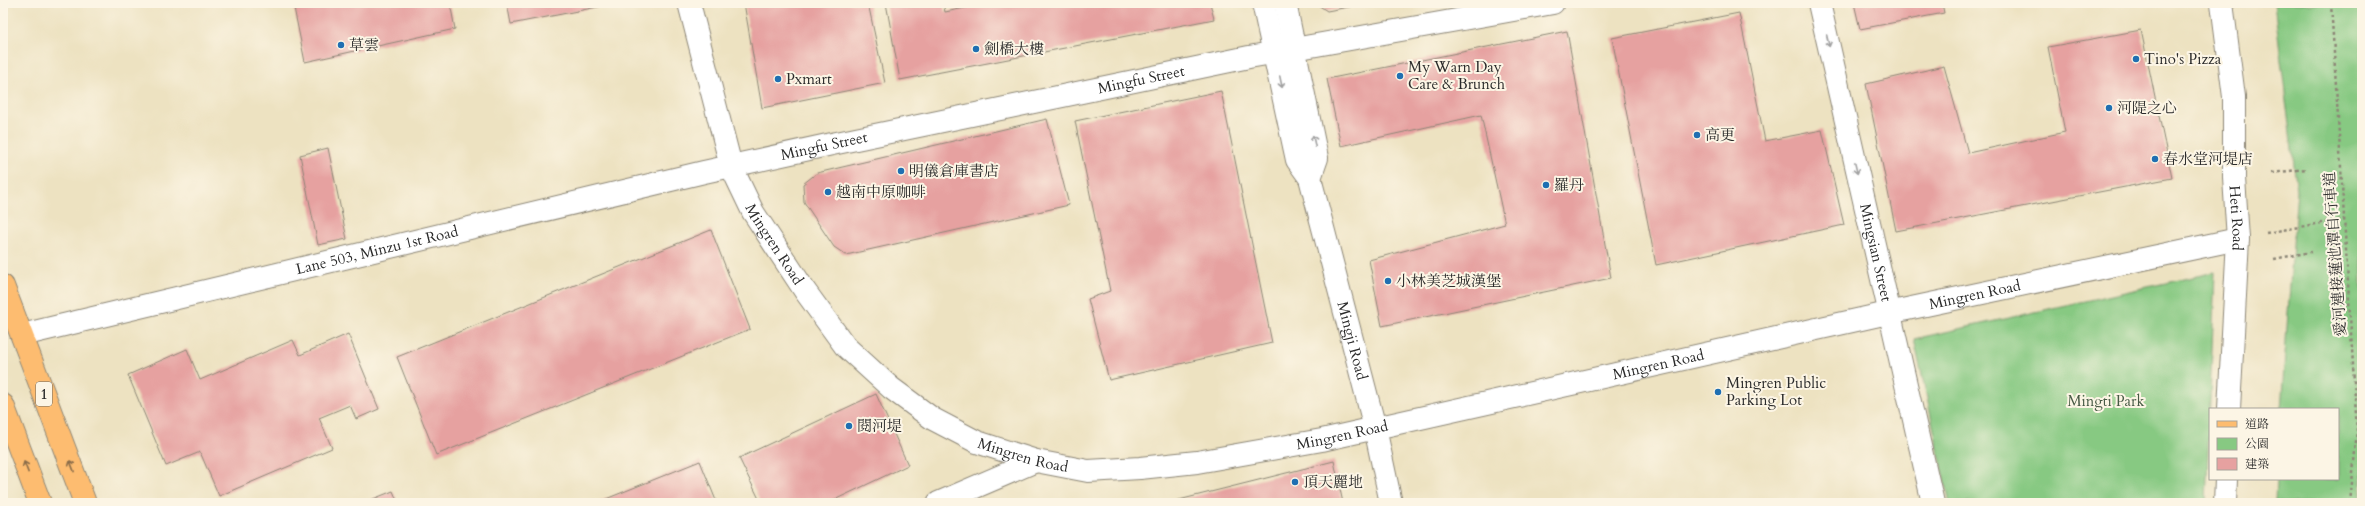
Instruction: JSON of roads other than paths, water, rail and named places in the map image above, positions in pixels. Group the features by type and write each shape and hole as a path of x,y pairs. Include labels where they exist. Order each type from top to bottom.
{"main road":[{"name":"1","path":"3,286 85,503"},
{"path":"3,405 40,503"}],"street":[{"name":"Mingren Road","path":"688,3 731,166 753,212 805,291 845,346 891,388 933,419 977,442 1036,461 1088,471 1140,468 1203,461 1322,440 1888,313 2238,239"},
{"name":"Mingji Road","path":"1263,3 1284,50 1317,158 1310,178 1375,428 1391,503"},
{"name":"Mingji Road","path":"1284,50 1285,3"},
{"name":"Mingfu Street","path":"731,166 1284,50 1553,3"},
{"name":"Mingsian Street","path":"1819,3 1888,313 1933,503"},
{"name":"Heti Road","path":"2222,3 2234,97 2234,178 2238,239 2230,408"},
{"name":"Lane 503, Minzu 1st Road","path":"22,335 731,166"},
{"path":"938,503 1036,461"},
{"path":"2225,503 2226,480"}],"place":[{"name":"草雲","path":"341,45"},
{"name":"劍橋大樓","path":"976,49"},
{"name":"Tino's Pizza","path":"2136,59"},
{"name":"My Warn Day Care & Brunch","path":"1400,76"},
{"name":"Pxmart","path":"778,79"},
{"name":"河隄之心","path":"2109,108"},
{"name":"高更","path":"1697,135"},
{"name":"春水堂河堤店","path":"2155,159"},
{"name":"明儀倉庫書店","path":"901,171"},
{"name":"羅丹","path":"1546,185"},
{"name":"越南中原咖啡","path":"828,192"},
{"name":"小林美芝城漢堡","path":"1388,281"},
{"name":"Mingren Public Parking Lot","path":"1718,392"},
{"name":"閱河堤","path":"849,426"},
{"name":"頂天麗地","path":"1295,482"}],"park label":[{"name":"Mingti Park","path":"2106,401"}]}
